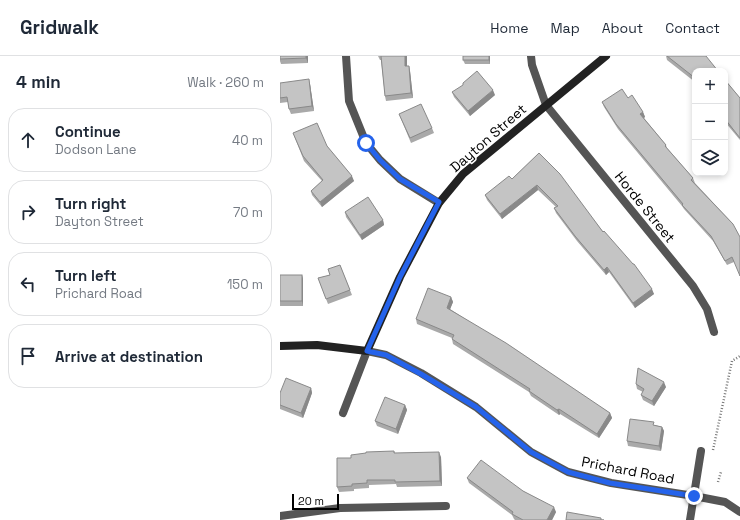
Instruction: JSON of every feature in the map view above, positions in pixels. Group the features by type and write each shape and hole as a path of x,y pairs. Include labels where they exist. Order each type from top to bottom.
{"street":[{"path":"346,56 349,101 366,143 380,160 400,179 439,202"},
{"name":"Horde Street","path":"531,56 532,65 546,105 693,286 707,309 714,332"},
{"name":"Dayton Street","path":"343,413 367,351 400,277 439,202 463,174 606,56"},
{"name":"Prichard Road","path":"280,346 317,345 367,351 386,355 476,407 531,452 568,472 610,483 725,502 740,512"},
{"path":"690,520 701,451"},
{"path":"280,516 340,508 446,506"}],"path":[{"path":"712,457 732,361 740,356"},
{"path":"718,482 721,472"}],"building":[{"path":"280,56 306,56 306,58 280,59"},
{"path":"381,56 405,56 405,66 409,66 411,93 385,96"},
{"path":"463,56 489,56 489,60 463,60"},
{"path":"667,56 706,56 716,68 692,68 692,76"},
{"path":"477,71 493,90 468,111 452,92 463,85 463,83"},
{"path":"309,79 312,106 289,109 287,97 280,98 280,83"},
{"path":"728,84 740,98 740,138 728,123"},
{"path":"622,89 628,98 632,95 643,112 640,114 693,178 691,180 733,224 740,237 740,276 732,257 725,261 711,236 682,205 683,204 616,124 602,102"},
{"path":"421,104 432,128 410,138 399,114"},
{"path":"317,123 327,146 352,176 320,202 311,191 323,180 303,156 293,133"},
{"path":"539,153 560,174 603,232 604,231 634,264 652,289 633,303 607,267 604,270 575,236 554,208 558,206 537,185 500,214 485,195 509,176 512,179"},
{"path":"368,197 383,220 360,235 345,212"},
{"path":"340,265 350,290 326,299 318,278 330,275 328,269"},
{"path":"280,275 302,275 302,301 280,301"},
{"path":"428,288 451,297 447,308 506,343 610,413 597,434 559,409 557,410 529,391 530,389 452,339 454,335 416,319"},
{"path":"638,368 664,382 652,401 641,395 644,389 636,384"},
{"path":"286,378 311,388 301,413 280,405 280,393"},
{"path":"385,397 405,405 396,429 375,421"},
{"path":"630,419 654,422 653,425 662,427 659,446 627,441"},
{"path":"394,451 394,453 439,452 440,481 395,482 395,480 367,480 367,483 337,487 337,458 351,458 351,455 366,452"},
{"path":"481,460 523,491 554,507 547,520 523,520 512,514 513,512 467,478"},
{"path":"567,512 601,518 601,520 566,520"}],"route":[{"path":"366,143 380,160 400,179 439,202 400,277 367,351 386,355 476,407 531,452 568,472 610,483 694,496"}]}
